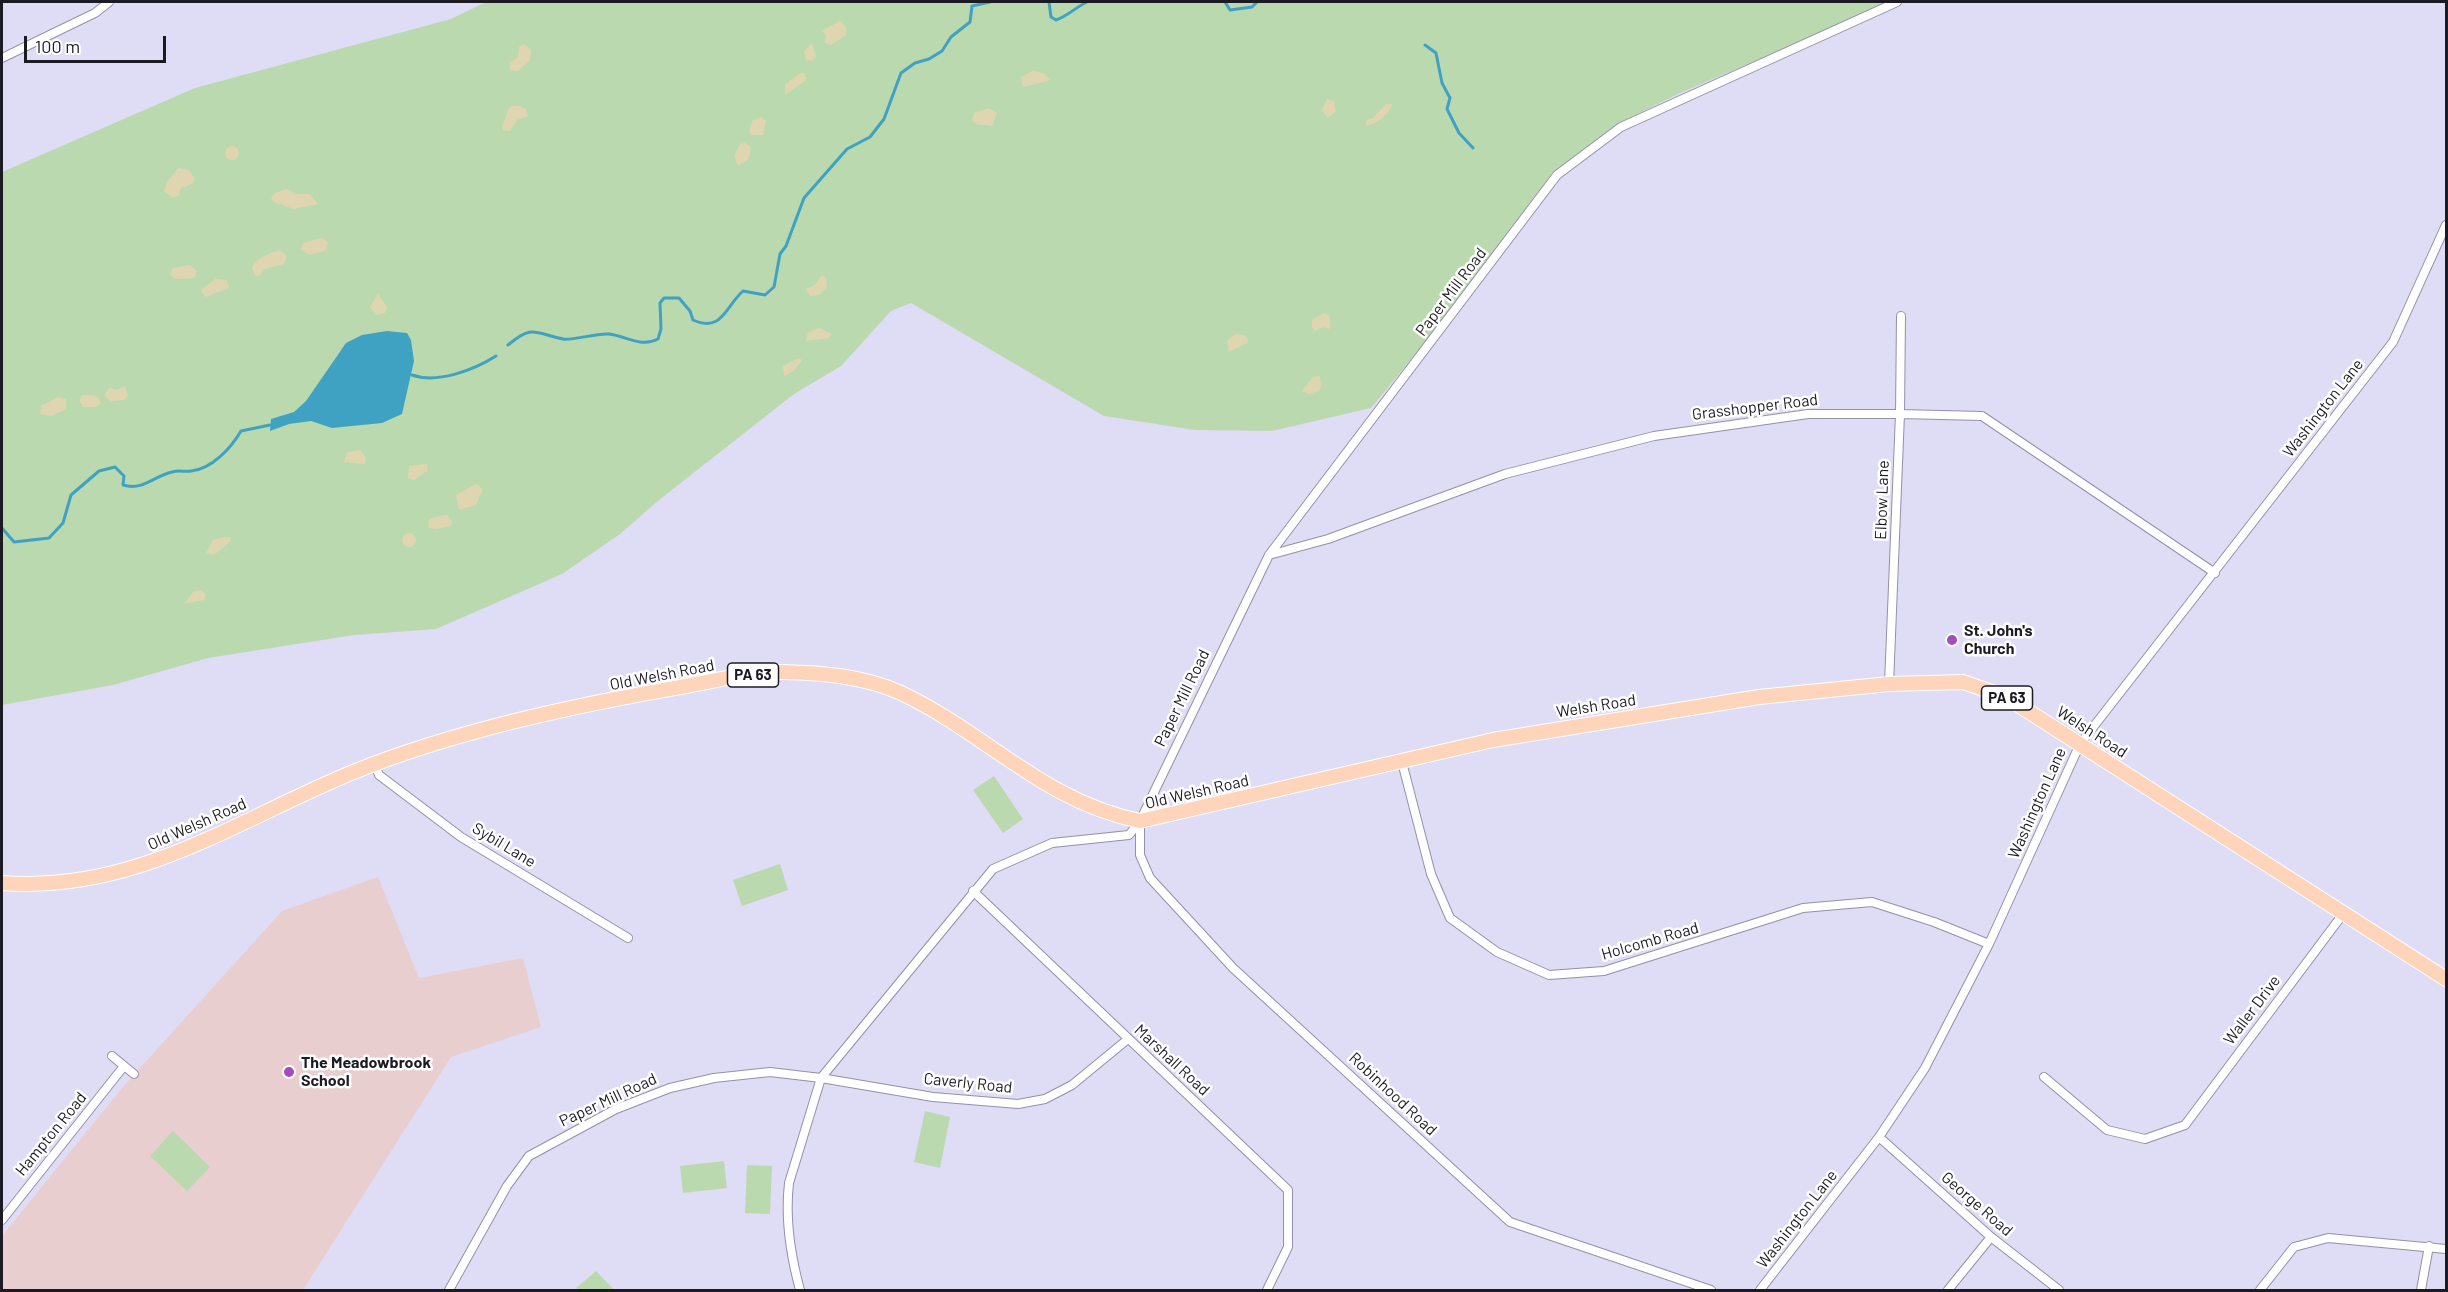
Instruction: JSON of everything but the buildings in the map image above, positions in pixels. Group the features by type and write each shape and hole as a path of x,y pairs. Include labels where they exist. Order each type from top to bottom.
{"main road":[{"name":"Old Welsh Road","path":"2,883 50,885 121,873 160,860 375,765 449,739 639,694 777,672 843,675 900,692 966,732 1015,766 1083,805 1110,815 1140,821 1493,740"},
{"name":"Welsh Road","path":"1493,740 1759,697 1889,684 1963,682 2006,697 2446,979"}],"street":[{"path":"2,58 95,13 109,2"},
{"name":"Paper Mill Road","path":"1140,821 1269,555 1557,175 1621,127 1897,2"},
{"name":"Washington Lane","path":"1760,1290 1879,1137 1925,1068 1989,944 2080,744 2393,342 2443,244 2446,225"},
{"name":"Elbow Lane","path":"1889,684 1900,414 1901,316"},
{"name":"Grasshopper Road","path":"1269,555 1328,539 1505,474 1654,436 1808,414 1900,414 1982,416 2215,573"},
{"name":"Holcomb Road","path":"1402,762 1431,874 1450,918 1497,952 1549,975 1604,971 1803,908 1872,902 1934,922 1989,944"},
{"name":"Sybil Lane","path":"375,765 379,775 461,837 628,938"},
{"path":"800,1290 794,1269 788,1190 821,1078 993,869 1052,843 1129,835 1140,821"},
{"name":"Robinhood Road","path":"1140,821 1140,855 1150,878 1233,968 1510,1222 1711,1290"},
{"name":"Marshall Road","path":"973,891 1288,1190 1288,1248 1277,1275 1267,1290"},
{"name":"Waller Drive","path":"2044,1077 2107,1130 2145,1139 2185,1125 2343,914"},
{"name":"Caverly Road","path":"821,1078 933,1096 1018,1104 1045,1099 1072,1085 1128,1039"},
{"path":"112,1056 134,1074"},
{"name":"Hampton Road","path":"2,1220 124,1066"},
{"name":"Paper Mill Road","path":"449,1290 507,1186 529,1156 616,1109 670,1088 714,1078 770,1072 821,1078"},
{"name":"George Road","path":"1879,1137 1991,1237 2059,1290"},
{"path":"1948,1290 1991,1237"},
{"path":"2260,1290 2294,1247 2328,1238 2383,1245 2429,1246 2446,1249"},
{"path":"2421,1290 2429,1246"}],"shaded area":[{"name":"The Meadowbrook School","path":"378,877 419,978 523,958 541,1027 451,1057 303,1290 2,1290 2,1236 122,1088 282,911"}],"green space":[{"path":"486,2 1885,2 1832,28 1680,93 1617,124 1552,173 1431,335 1371,408 1272,431 1195,430 1104,416 911,303 891,311 841,366 794,394 659,500 620,534 562,574 436,629 354,635 208,658 113,685 2,705 2,172 195,88 451,19"},
{"path":"994,776 1023,819 1003,833 973,790"},
{"path":"780,864 788,890 742,906 733,880"},
{"path":"925,1111 950,1117 940,1168 914,1162"},
{"path":"173,1131 210,1167 187,1191 150,1156"},
{"path":"724,1161 727,1188 683,1193 680,1166"},
{"path":"747,1165 772,1166 770,1214 745,1213"},
{"path":"596,1271 614,1290 579,1290 576,1288"}],"sand":[{"path":"840,21 846,27 846,35 831,45 825,43 826,36 822,31"},
{"path":"524,44 531,50 530,60 518,71 510,70 509,63 518,57 519,47"},
{"path":"812,44 816,57 812,61 806,60 804,51"},
{"path":"1032,71 1044,73 1050,80 1023,87 1021,77"},
{"path":"801,73 805,74 806,80 785,95 785,84"},
{"path":"1327,99 1334,101 1336,111 1328,118 1322,110"},
{"path":"1386,104 1392,104 1386,114 1378,121 1366,125 1366,120 1373,118"},
{"path":"512,106 526,109 528,116 517,120 510,131 503,130 508,110"},
{"path":"989,108 997,113 992,126 976,124 972,120 974,113"},
{"path":"761,117 766,121 763,135 751,135 749,131 753,120"},
{"path":"745,143 751,147 749,159 738,166 734,156 740,144"},
{"path":"232,146 237,148 239,153 237,158 232,160 227,158 225,153 227,148"},
{"path":"178,168 189,170 195,179 192,184 181,188 179,195 173,198 164,191"},
{"path":"286,189 298,194 310,194 318,204 294,209 274,202 271,198 275,193"},
{"path":"322,238 328,242 325,251 309,255 301,249 303,243"},
{"path":"279,250 287,256 284,264 265,269 259,276 255,276 252,268 256,261"},
{"path":"190,265 197,271 194,278 175,279 170,274 173,268"},
{"path":"821,276 826,277 827,287 819,295 810,296 806,289 815,285"},
{"path":"215,279 227,280 229,288 205,297 201,290"},
{"path":"378,294 387,307 385,313 377,315 370,307"},
{"path":"1324,313 1329,315 1331,326 1329,329 1323,327 1315,331 1312,327 1312,320"},
{"path":"820,328 832,334 828,338 806,341 808,332"},
{"path":"1235,334 1246,336 1249,342 1229,352 1227,341"},
{"path":"798,358 802,360 794,371 784,376 783,366"},
{"path":"1320,376 1319,391 1308,394 1302,391 1313,377"},
{"path":"125,386 128,395 124,400 111,401 104,396 109,388 117,390"},
{"path":"83,395 97,396 101,403 96,407 83,407 79,400"},
{"path":"58,397 66,399 66,409 51,416 40,414 41,406"},
{"path":"360,450 366,458 365,464 344,462 347,452"},
{"path":"427,464 427,471 414,480 408,478 409,466"},
{"path":"476,484 483,489 476,505 459,510 456,495"},
{"path":"447,515 452,521 451,526 429,528 428,521 432,518"},
{"path":"409,533 414,535 416,540 414,545 409,547 404,545 402,540 404,535"},
{"path":"231,537 230,542 214,555 206,553 213,540"},
{"path":"200,590 206,594 204,600 184,604 194,591"}],"water":[{"path":"387,331 407,333 411,340 414,361 402,414 382,423 332,428 311,421 289,424 270,431 271,419 294,412 306,401 346,343 362,335"}],"waterway":[{"path":"508,345 529,332 563,339 609,334 640,342 652,341 658,339 661,329 660,303 664,298 679,298 690,311 693,320 711,323 717,321 743,291 765,295 774,287 780,254 786,246 804,198 847,149 870,137 884,119 901,73 915,63 929,59 942,51 951,37 970,22 972,6 990,2"},
{"path":"1049,2 1051,17 1056,20 1087,2"},
{"path":"1225,2 1230,10 1252,7 1257,2"},
{"path":"1425,45 1436,53 1442,83 1450,98 1447,109 1459,133 1473,148"},
{"path":"412,375 444,377 466,371 496,356"},
{"path":"2,528 14,542 49,538 63,523 71,495 99,471 115,467 124,476 123,485 143,485 172,472 191,471 206,466 226,451 241,431 270,425"}],"place":[{"name":"St. John's Church","path":"1952,640"},
{"name":"The Meadowbrook School","path":"289,1072"}]}
